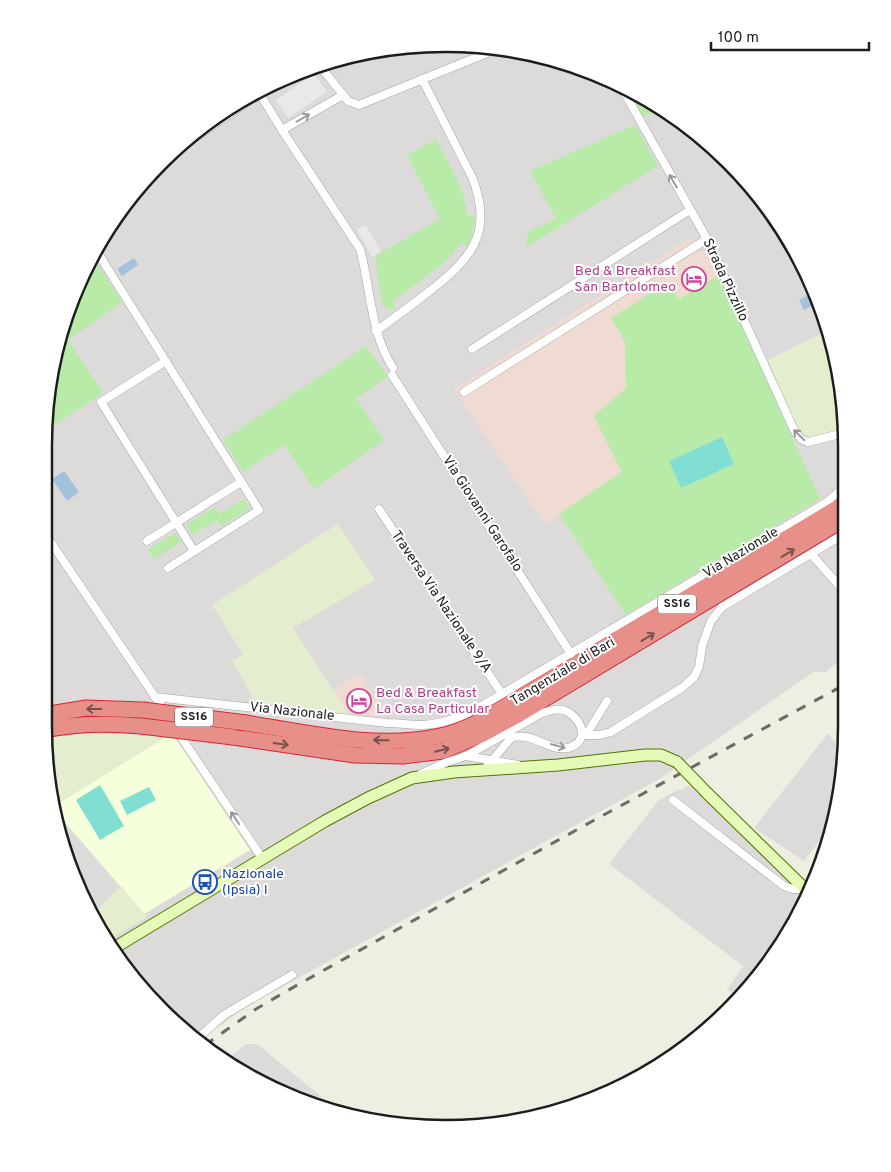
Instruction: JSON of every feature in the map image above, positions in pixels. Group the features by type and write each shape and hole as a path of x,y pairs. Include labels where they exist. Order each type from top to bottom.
{"highway":[{"path":"826,514 838,503"},
{"name":"Tangenziale di Bari","path":"53,714 86,708 143,710 356,740 404,741 441,736 477,722 509,704 838,507"},
{"name":"Tangenziale di Bari","path":"53,729 81,724 112,723 233,737 354,755 403,756 443,750 483,734 516,716 838,524"}],"street":[{"path":"324,72 348,101 359,105 483,54"},
{"path":"376,331 451,275 463,263 472,250 481,220 481,206 475,183 422,79"},
{"path":"282,130 342,94"},
{"name":"Via Giovanni Garofalo","path":"266,96 282,130 360,249 376,331 392,372 571,654"},
{"name":"Strada Pizzillo","path":"627,97 707,239 795,432 801,439 808,442 838,434"},
{"path":"472,349 690,210"},
{"path":"464,392 707,239"},
{"path":"101,257 259,510 168,568"},
{"path":"166,361 101,402 194,551"},
{"path":"147,542 241,482"},
{"name":"Via Nazionale","path":"155,697 387,723 422,725 448,722 473,712 827,502 838,492"},
{"name":"Traversa Via Nazionale 9/A","path":"380,509 502,694"},
{"path":"584,735 600,735 611,732 683,687 694,677 711,621 722,607 838,538"},
{"path":"53,545 262,858"},
{"path":"811,554 838,584"},
{"path":"483,771 511,738 518,735 527,736 558,747 566,748 573,746 579,742 607,701"},
{"path":"119,945 262,858 368,798 447,762 466,756 540,714 553,709 563,710 578,720 584,735"},
{"path":"504,747 510,763"},
{"path":"412,778 530,768 644,755 661,755 677,762 803,889"},
{"path":"466,756 530,768"},
{"path":"466,756 462,764 466,772"},
{"path":"673,800 784,886 803,890"},
{"path":"201,1034 224,1015 292,975"}],"shaded area":[{"path":"446,52 497,56 522,60 572,73 596,82 642,105 705,150 741,186 757,206 786,249 809,295 818,319 831,369 838,420 838,661 825,673 815,671 661,778 247,1006 205,1037 186,1022 150,986 105,923 82,877 66,828 60,803 53,752 53,420 60,369 73,319 82,295 105,249 150,186 186,150 206,134 249,105 272,93 319,73 344,66 369,60 420,53"},
{"path":"314,75 327,92 288,118 276,100"},
{"path":"366,225 381,252 372,257 357,230"},
{"path":"689,238 698,252 706,251 719,275 679,300 669,283 625,342 626,388 594,416 622,472 545,524 454,389"},
{"path":"134,258 138,265 122,276 117,269"},
{"path":"809,295 813,305 804,310 799,300"},
{"path":"822,333 831,369 838,430 809,437 800,433 768,360"},
{"path":"722,437 734,464 681,488 669,461"},
{"path":"64,471 79,492 67,501 53,478"},
{"path":"338,524 375,580 293,628 349,715 257,706 233,661 243,654 212,605"},
{"name":"Bed & Breakfast La Casa Particular","path":"359,673 386,713 381,719 349,715 333,690"},
{"path":"102,732 166,737 60,802 53,752 53,737"},
{"path":"172,733 250,850 144,914 65,822 60,802"},
{"path":"828,733 838,746 831,803 822,837 804,861 754,828"},
{"path":"100,785 124,826 100,840 76,800"},
{"path":"690,785 802,891 772,945 733,994 727,990 743,966 609,864 658,801 679,789 680,791"},
{"path":"149,787 156,800 127,815 120,801"},
{"path":"121,886 147,917 114,937 98,909"},
{"path":"246,1044 257,1044 327,1101 295,1090 249,1067 231,1056"}],"green space":[{"path":"634,101 653,112 643,117"},
{"path":"635,125 658,166 528,246 526,244 528,232 556,219 530,171"},
{"path":"436,139 460,186 467,216 475,216 473,230 468,247 461,243 445,262 392,302 396,309 389,309 382,303 375,256 440,219 407,155"},
{"path":"98,263 122,302 68,340 103,393 53,426 56,394 66,344 82,295"},
{"path":"719,275 820,499 626,615 559,514 622,472 594,416 626,388 625,342 611,318 668,282 679,299"},
{"path":"366,346 388,377 356,398 384,440 314,489 284,445 243,472 223,440"},
{"path":"244,499 250,508 221,526 217,520 192,535 186,525 215,507 220,514"},
{"path":"175,533 181,542 154,559 148,549"}],"railway":[{"path":"210,1041 256,1009 299,984 598,818 838,688"}],"place":[{"name":"Bed & Breakfast San Bartolomeo","path":"694,279"},
{"name":"Bed & Breakfast La Casa Particular","path":"359,701"},
{"name":"Nazionale (Ipsia) I","path":"205,882"}]}
